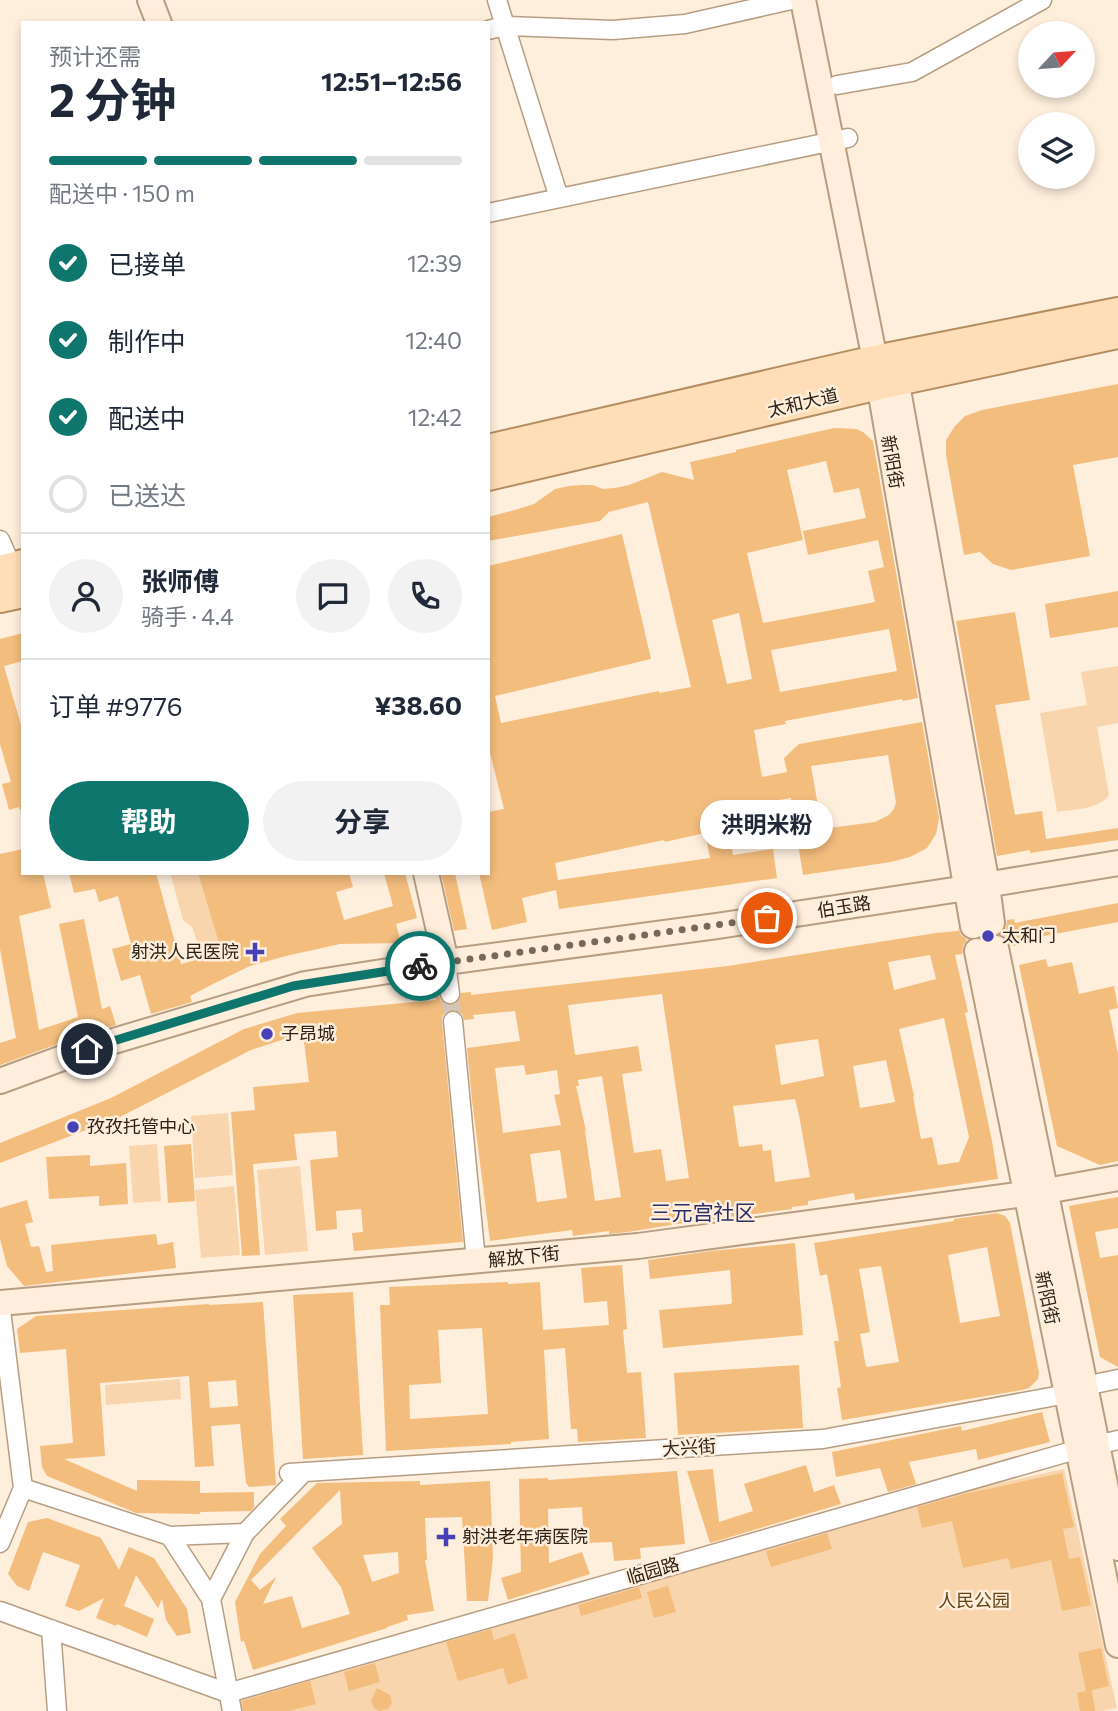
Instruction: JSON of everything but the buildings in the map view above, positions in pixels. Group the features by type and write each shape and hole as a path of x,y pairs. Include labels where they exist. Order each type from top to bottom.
{"main road":[{"path":"150,0 158,21"},
{"name":"新阳街","path":"803,0 840,140 886,371 983,924"},
{"name":"新阳街","path":"819,0 837,85 840,140"},
{"name":"太和大道","path":"490,475 1118,312"},
{"name":"太和大道","path":"490,449 886,371 1118,334"},
{"path":"0,598 14,573"},
{"name":"伯玉路","path":"0,1081 87,1049 293,986 446,962 704,928 1118,863"},
{"path":"426,875 446,962"},
{"name":"新阳街","path":"987,950 1076,1390 1098,1445 1118,1548"},
{"name":"解放下街","path":"0,1303 638,1246 1036,1192 1118,1178"},
{"name":"新阳街","path":"1098,1445 1118,1645"}],"street":[{"path":"497,0 497,28 559,198"},
{"path":"497,28 613,30 685,24 791,0"},
{"path":"837,85 912,72 1042,0"},
{"path":"490,213 840,140"},
{"path":"0,540 14,573"},
{"path":"446,962 450,995"},
{"path":"453,1021 476,1261"},
{"path":"0,1303 23,1488 0,1543"},
{"name":"大兴街","path":"245,1533 296,1472 823,1439 1076,1390 1118,1379"},
{"name":"临园路","path":"228,1693 1098,1445"},
{"path":"23,1488 170,1536 245,1533 211,1599"},
{"path":"170,1536 211,1599 232,1711"},
{"path":"0,1611 228,1693"},
{"path":"51,1629 57,1711"}],"green space":[{"path":"1118,666 1118,723 1097,727 1109,795 1093,806 1057,812 1040,713 1087,705 1081,672"},
{"path":"171,875 199,875 219,941 199,947 192,927 183,920"},
{"path":"228,1113 233,1175 195,1178 191,1116"},
{"path":"157,1144 161,1201 133,1203 129,1146"},
{"path":"300,1166 308,1251 265,1255 257,1170"},
{"path":"234,1186 240,1255 201,1258 195,1190"},
{"path":"180,1379 181,1399 106,1405 105,1385"},
{"name":"人民公园","path":"1064,1469 1117,1708 1102,1711 239,1711 235,1696 913,1502"}],"tunnel":[{"path":"450,994 453,1021"}],"way so far":[{"path":"420,966 767,918"}],"place":[{"name":"洪明米粉","path":"767,918"},
{"name":"太和门","path":"988,936"},
{"name":"射洪人民医院","path":"255,952"},
{"name":"子昂城","path":"267,1034"},
{"name":"孜孜托管中心","path":"73,1127"},
{"name":"射洪老年病医院","path":"446,1537"}],"district":[{"name":"三元宫社区","path":"703,1213"}],"route":[{"path":"87,1049 293,986 420,966"}]}
